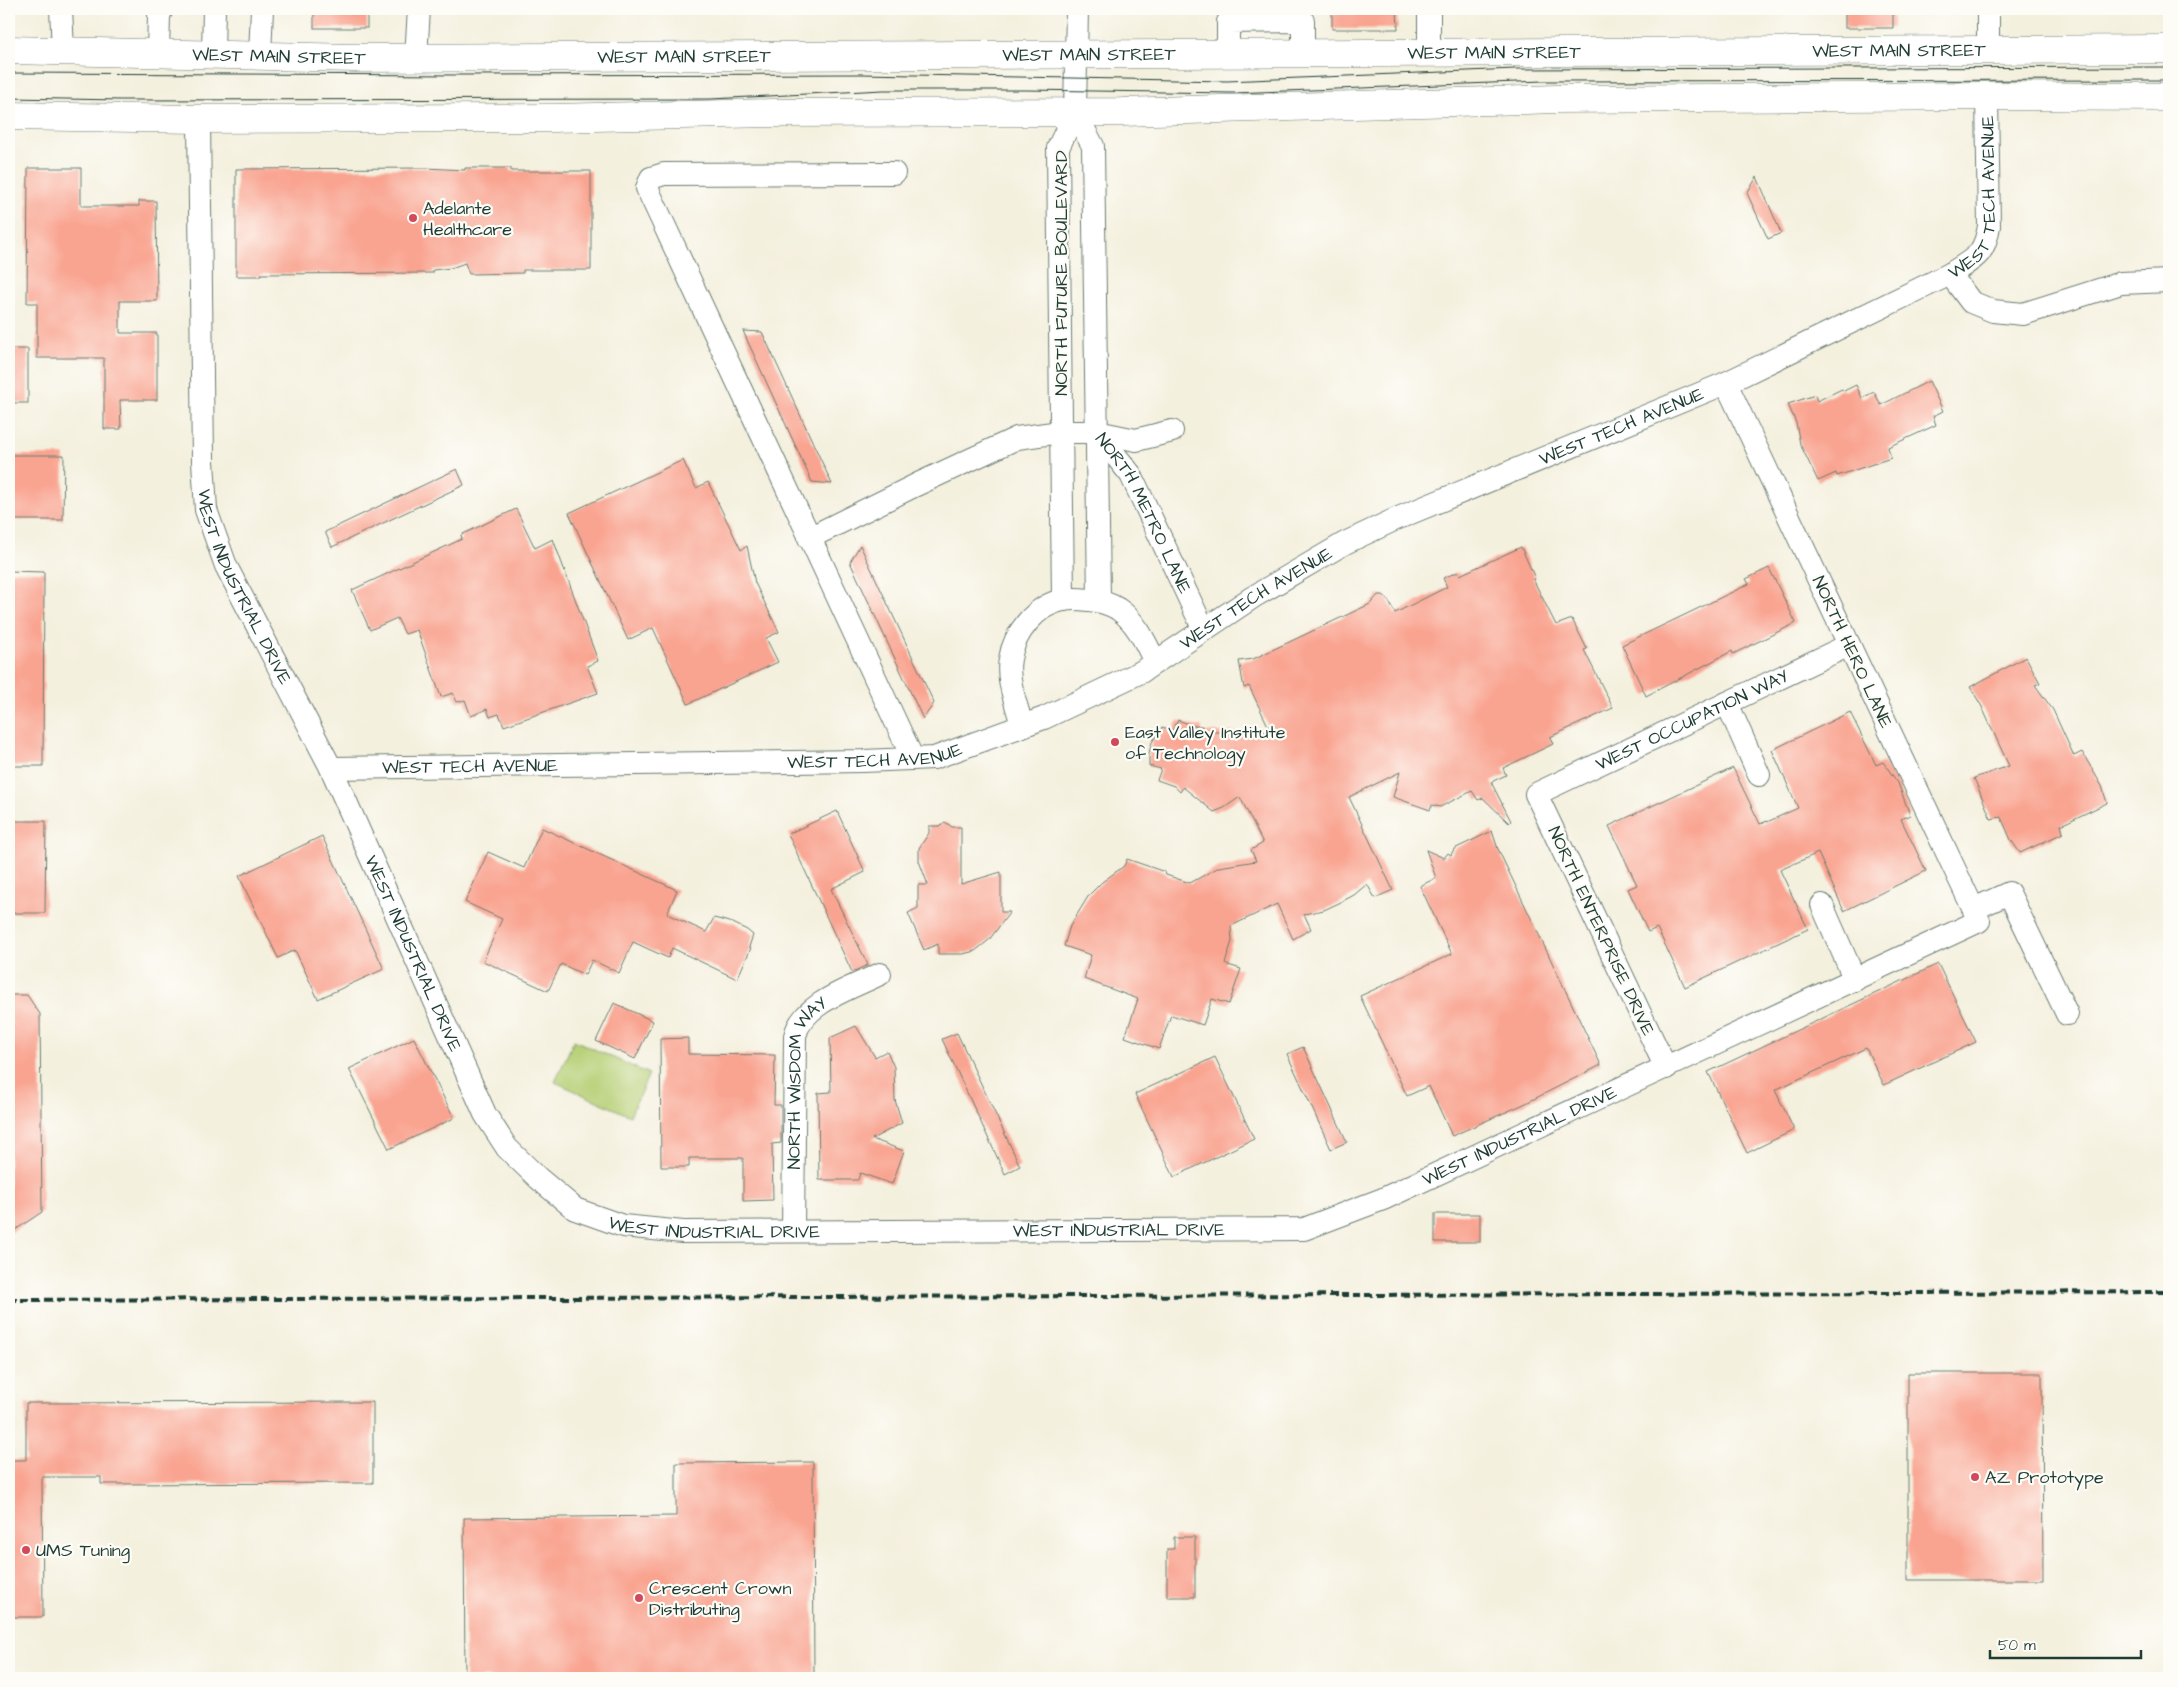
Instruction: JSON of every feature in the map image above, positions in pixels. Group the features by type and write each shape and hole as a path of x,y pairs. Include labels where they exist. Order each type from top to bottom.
{"main road":[{"name":"WEST MAIN STREET","path":"9,50 416,58 2169,48"},
{"path":"9,116 199,119 542,118 783,113 1132,112 1556,99 1987,96 2169,97"}],"street":[{"path":"62,9 63,50"},
{"path":"158,52 158,16 162,9"},
{"path":"213,54 214,9"},
{"path":"260,55 262,9"},
{"path":"416,58 418,9"},
{"name":"WEST MAIN STREET","path":"1075,112 1077,9"},
{"path":"1429,9 1429,52"},
{"path":"1988,9 1988,50"},
{"path":"1228,54 1228,22 1303,21 1303,53"},
{"name":"WEST TECH AVENUE","path":"331,768 934,758 1044,718 1132,676 1156,662 1203,628 1306,566 1373,530 1726,383 1950,274 1980,254 1986,242 1989,226 1987,96"},
{"name":"NORTH FUTURE BOULEVARD","path":"1075,112 1093,146 1099,601"},
{"name":"NORTH FUTURE BOULEVARD","path":"1063,600 1058,148 1075,112"},
{"name":"WEST INDUSTRIAL DRIVE","path":"199,119 203,461 206,510 226,566 331,768 485,1114 507,1148 538,1178 575,1209 623,1226 682,1232 1304,1228 1383,1199 1855,980 1976,915 2009,893 2067,1014"},
{"path":"894,173 664,174 651,178 647,188 913,759"},
{"path":"1950,274 1971,302 1993,311 2023,314 2121,283 2169,282"},
{"name":"NORTH HERO LANE","path":"1726,383 1976,915"},
{"path":"1097,432 1136,440 1172,431"},
{"name":"NORTH METRO LANE","path":"809,538 1017,438 1060,432 1097,432 1131,475 1203,628"},
{"path":"1022,726 1010,680 1009,660 1015,640 1026,623 1043,608 1063,600 1099,601 1118,609 1132,622 1156,662"},
{"name":"WEST OCCUPATION WAY","path":"1536,794 1849,646"},
{"path":"1727,703 1759,775"},
{"name":"NORTH ENTERPRISE DRIVE","path":"1536,794 1666,1068"},
{"path":"1822,905 1855,980"},
{"name":"NORTH WISDOM WAY","path":"793,1231 795,1036 797,1026 812,1008 880,974"}],"green space":[{"path":"574,1040 649,1074 630,1116 555,1082"}],"building":[{"path":"314,9 367,9 367,28 314,28"},
{"path":"1332,9 1397,9 1398,29 1332,29"},
{"path":"1845,9 1893,9 1893,28 1845,28"},
{"path":"28,168 81,168 81,206 139,206 139,201 156,201 157,301 120,301 120,333 157,333 157,400 120,400 121,429 104,429 104,358 37,358 37,303 27,303"},
{"name":"Adelante Healthcare","path":"426,168 465,170 465,168 511,168 511,171 591,171 591,270 523,270 523,273 469,274 465,263 451,268 433,270 433,273 261,274 261,276 236,276 236,169"},
{"path":"1757,177 1781,233 1768,239 1747,193"},
{"path":"743,331 762,332 832,484 812,482"},
{"path":"9,349 28,349 28,403 9,403"},
{"path":"1929,381 1943,411 1933,416 1936,425 1888,447 1891,458 1837,476 1836,473 1818,481 1800,444 1796,423 1788,404 1815,395 1817,401 1842,389 1844,391 1856,385 1862,398 1874,392 1881,405"},
{"path":"9,455 64,455 63,520 9,520"},
{"path":"683,460 696,488 708,482 741,550 747,546 755,583 779,632 766,638 778,662 688,704 653,628 628,640 569,513"},
{"path":"457,469 464,485 332,547 325,532"},
{"path":"516,509 535,548 553,539 598,661 587,666 598,693 504,726 499,714 490,717 487,709 471,716 465,700 457,702 453,693 441,697 417,630 405,634 397,618 370,630 352,590 462,539 461,535"},
{"path":"860,545 934,703 923,719 850,562"},
{"path":"1521,547 1535,578 1533,579 1556,625 1572,619 1587,649 1584,650 1613,708 1550,737 1553,744 1503,768 1506,775 1491,782 1511,821 1509,823 1483,798 1478,800 1472,791 1440,807 1432,805 1430,810 1393,797 1400,772 1349,797 1393,890 1375,898 1367,884 1354,895 1341,902 1324,910 1304,914 1311,929 1293,939 1277,904 1231,926 1232,941 1225,964 1241,969 1229,1004 1212,999 1203,1025 1171,1015 1159,1049 1125,1037 1138,999 1084,979 1091,955 1064,946 1070,926 1089,895 1102,882 1124,866 1127,859 1190,883 1219,867 1256,861 1251,850 1263,843 1240,797 1224,808 1214,812 1183,787 1180,792 1174,786 1157,780 1161,769 1149,766 1149,753 1152,742 1162,727 1173,730 1178,720 1194,726 1202,726 1202,732 1271,732 1249,686 1244,688 1239,661 1253,659 1370,604 1378,595 1383,595 1387,598 1395,613 1447,587 1443,578 1458,572 1460,575"},
{"path":"1769,568 1796,623 1733,654 1732,651 1646,696 1622,645 1749,584 1746,579"},
{"path":"9,571 44,572 43,766 9,766"},
{"path":"2026,657 2040,683 2035,685 2053,710 2074,756 2082,752 2102,786 2107,803 2061,825 2063,833 2020,853 2011,840 2001,817 1991,819 1974,778 2009,766 1981,705 1970,687"},
{"path":"1850,712 1876,765 1883,762 1898,783 1910,815 1901,819 1926,871 1844,911 1818,853 1780,870 1808,929 1685,987 1657,928 1648,932 1628,889 1637,885 1609,826 1733,768 1760,824 1798,808 1772,750"},
{"path":"837,811 865,872 831,889 868,965 852,972 788,834"},
{"path":"9,821 46,821 45,913 9,913"},
{"path":"945,822 952,827 961,827 961,884 1001,872 1001,912 1010,912 989,940 975,951 963,954 938,954 938,944 924,950 908,913 918,908 918,885 928,885 919,861 919,848 929,833 929,826 939,826"},
{"path":"542,828 677,890 667,914 706,932 714,918 733,923 747,930 753,935 749,947 751,948 737,979 672,948 668,958 633,942 619,973 592,960 585,975 561,964 548,991 483,961 502,919 465,902 488,852 524,868"},
{"path":"1492,831 1498,849 1601,1065 1524,1104 1452,1136 1429,1086 1407,1096 1360,996 1452,954 1420,886 1436,878 1426,850 1444,858 1448,853 1451,855 1454,849"},
{"path":"322,836 384,969 318,999 295,950 278,958 239,876"},
{"path":"1938,964 1976,1042 1884,1085 1866,1048 1775,1090 1794,1130 1747,1153 1708,1072"},
{"path":"9,995 27,995 40,1014 42,1212 9,1234"},
{"path":"614,1003 653,1021 635,1059 596,1041"},
{"path":"856,1026 875,1057 887,1051 894,1067 895,1100 902,1123 872,1139 904,1151 892,1184 860,1173 858,1180 819,1180 818,1093 831,1092 830,1038"},
{"path":"957,1033 1020,1166 1005,1174 942,1039"},
{"path":"414,1038 454,1118 389,1149 349,1069"},
{"path":"688,1038 688,1054 775,1055 774,1105 781,1105 781,1143 772,1144 773,1200 743,1201 743,1158 689,1158 689,1167 661,1167 660,1039"},
{"path":"1303,1047 1347,1142 1331,1149 1287,1054"},
{"path":"1215,1057 1254,1139 1174,1177 1135,1094"},
{"path":"1435,1214 1480,1214 1480,1242 1435,1242"},
{"name":"AZ Prototype","path":"1908,1373 2042,1373 2043,1580 1908,1580"},
{"name":"UMS Tuning","path":"373,1402 373,1483 101,1484 101,1477 42,1477 43,1617 9,1617 9,1460 26,1460 26,1403"},
{"name":"Crescent Crown Distributing","path":"813,1462 814,1678 465,1678 464,1518 676,1516 676,1463"},
{"path":"1174,1537 1195,1537 1195,1597 1167,1597 1167,1549 1174,1549"}],"tram line":[{"path":"9,73 862,74 1227,81 1515,69 2169,67"},
{"path":"9,98 120,100 711,99 883,90 1233,93 1543,81 2169,80"}],"railway":[{"path":"9,1300 2169,1292"}],"place":[{"name":"Adelante Healthcare","path":"413,218"},
{"name":"East Valley Institute of Technology","path":"1115,742"},
{"name":"AZ Prototype","path":"1975,1477"},
{"name":"UMS Tuning","path":"26,1550"},
{"name":"Crescent Crown Distributing","path":"639,1598"}]}
